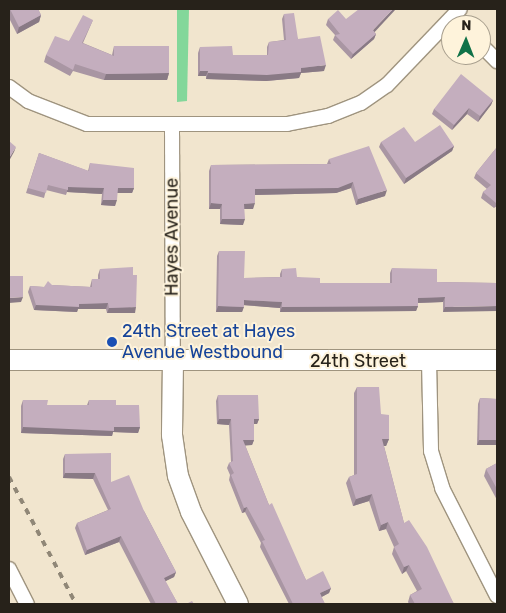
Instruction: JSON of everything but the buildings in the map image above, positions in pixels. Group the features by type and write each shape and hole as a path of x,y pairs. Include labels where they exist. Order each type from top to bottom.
{"main road":[{"name":"24th Street","path":"9,360 497,360"},
{"name":"Hayes Avenue","path":"173,361 172,435 178,476 191,512 238,604"}],"street":[{"path":"9,87 28,101 87,124 172,126 287,124 328,116 361,103 387,85 441,33"},
{"name":"Hayes Avenue","path":"172,126 173,361"},
{"path":"429,360 432,451 442,488 497,596"},
{"path":"9,569 27,604"}],"green space":[{"path":"177,9 189,9 187,101 177,102"}],"railway":[{"path":"9,477 76,604"}],"place":[{"name":"24th Street at Hayes Avenue Westbound","path":"112,342"}]}
